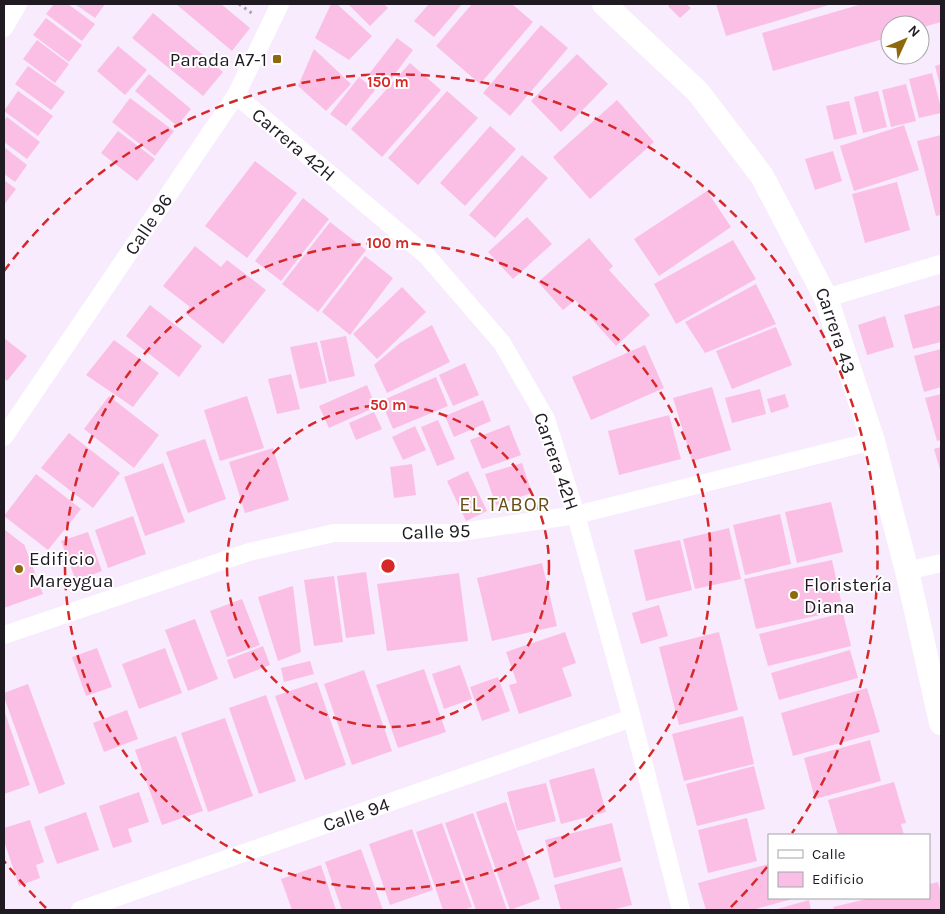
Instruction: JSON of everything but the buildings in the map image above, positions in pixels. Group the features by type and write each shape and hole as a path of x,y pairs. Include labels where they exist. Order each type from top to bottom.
{"street":[{"path":"4,28 18,4"},
{"name":"Calle 96","path":"4,438 236,95 280,4"},
{"name":"Carrera 43","path":"604,4 698,92 756,168 826,298 873,441 907,572 941,724"},
{"name":"Carrera 42H","path":"236,95 427,256 502,343 546,419 576,515 632,718 681,910"},
{"path":"826,298 941,264"},
{"name":"Calle 95","path":"4,635 249,552 334,533 454,533 576,515 873,441"},
{"path":"907,572 941,563"},
{"name":"Calle 94","path":"80,910 632,718"}],"place":[{"name":"Parada A7-1","path":"277,59"},
{"name":"Edificio Mareygua","path":"19,569"},
{"name":"Floristería Diana","path":"794,595"}],"district":[{"name":"EL TABOR","path":"505,504"}]}
